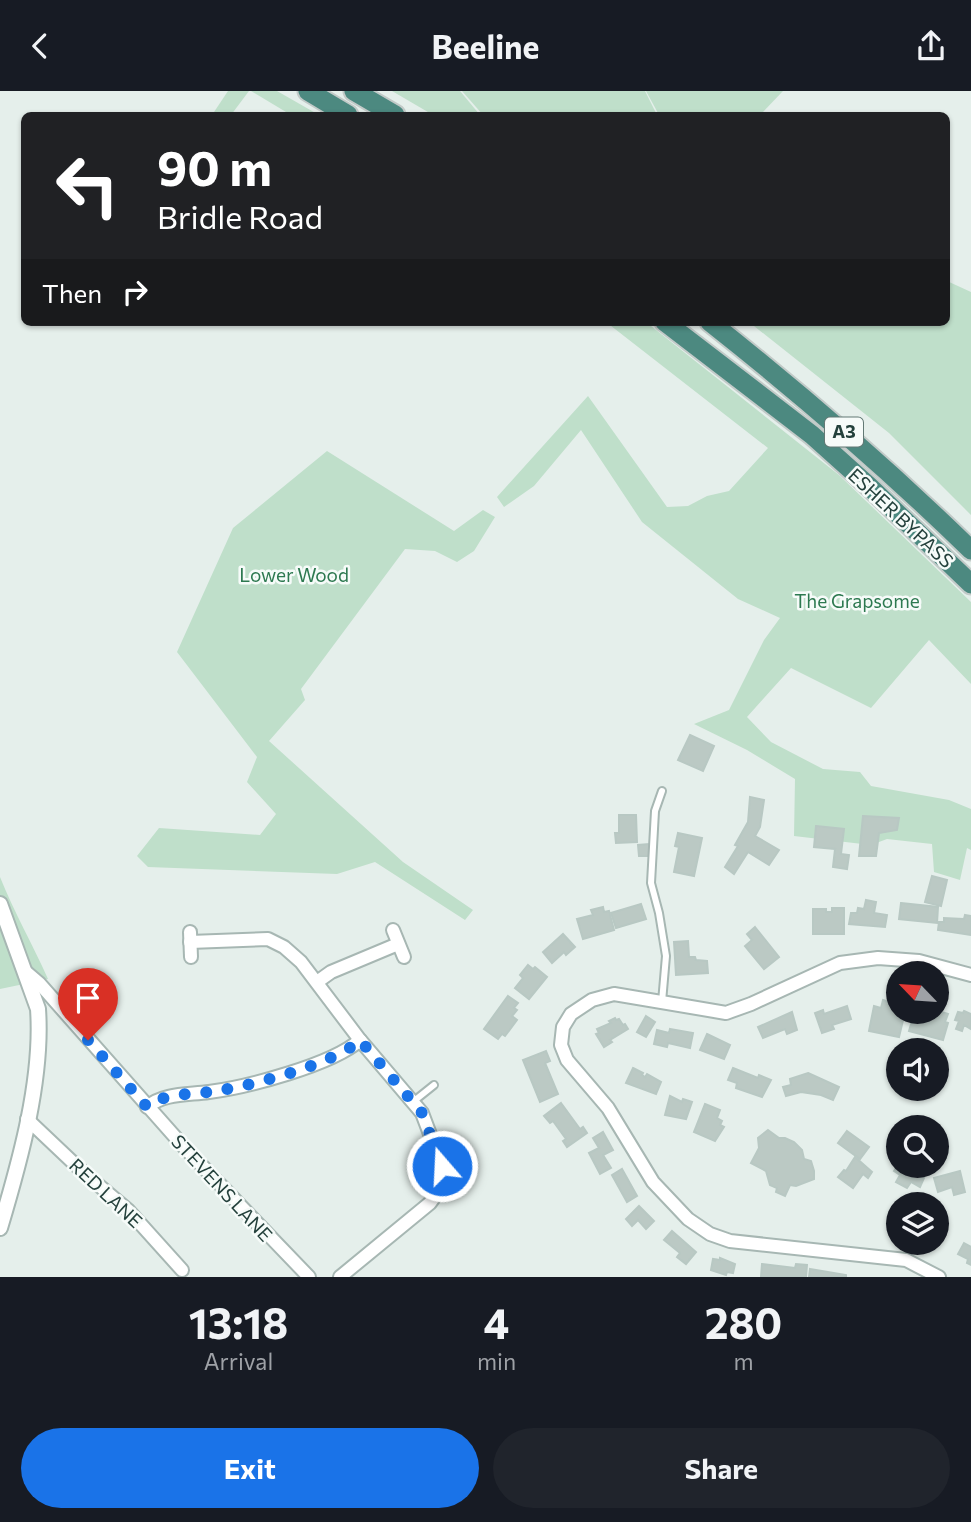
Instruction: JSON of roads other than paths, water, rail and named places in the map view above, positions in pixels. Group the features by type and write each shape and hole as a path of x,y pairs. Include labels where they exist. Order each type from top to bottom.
{"highway":[{"path":"308,91 343,112"},
{"path":"354,91 390,112"},
{"name":"ESHER BYPASS","path":"670,326 811,435 870,487 971,584"},
{"name":"ESHER BYPASS","path":"715,326 786,382 896,477 971,550"}],"street":[{"path":"0,904 38,1009 38,1056 20,1159 0,1228"},
{"path":"393,930 404,957"},
{"path":"191,957 190,937 268,939 292,953 360,1040 414,1101 429,1129 442,1166 442,1181 438,1192 429,1203 340,1277"},
{"path":"317,982 331,972 398,944"},
{"path":"939,1277 906,1260 730,1241 710,1234 688,1219 653,1182 608,1108 568,1059 561,1045 564,1027 571,1014 592,1000 614,993 726,1013 840,963 878,958 919,961 971,975"},
{"name":"STEVENS LANE","path":"25,971 147,1107 309,1277"},
{"path":"38,1009 55,1002"},
{"path":"147,1107 166,1097 262,1082 344,1052 360,1040"},
{"name":"RED LANE","path":"27,1119 128,1210 182,1270"}],"lane":[{"path":"662,790 655,811 651,883 666,956 663,1002"},
{"path":"414,1101 434,1085"}],"park label":[{"name":"Lower Wood","path":"294,575"},
{"name":"The Grapsome","path":"857,601"}]}
